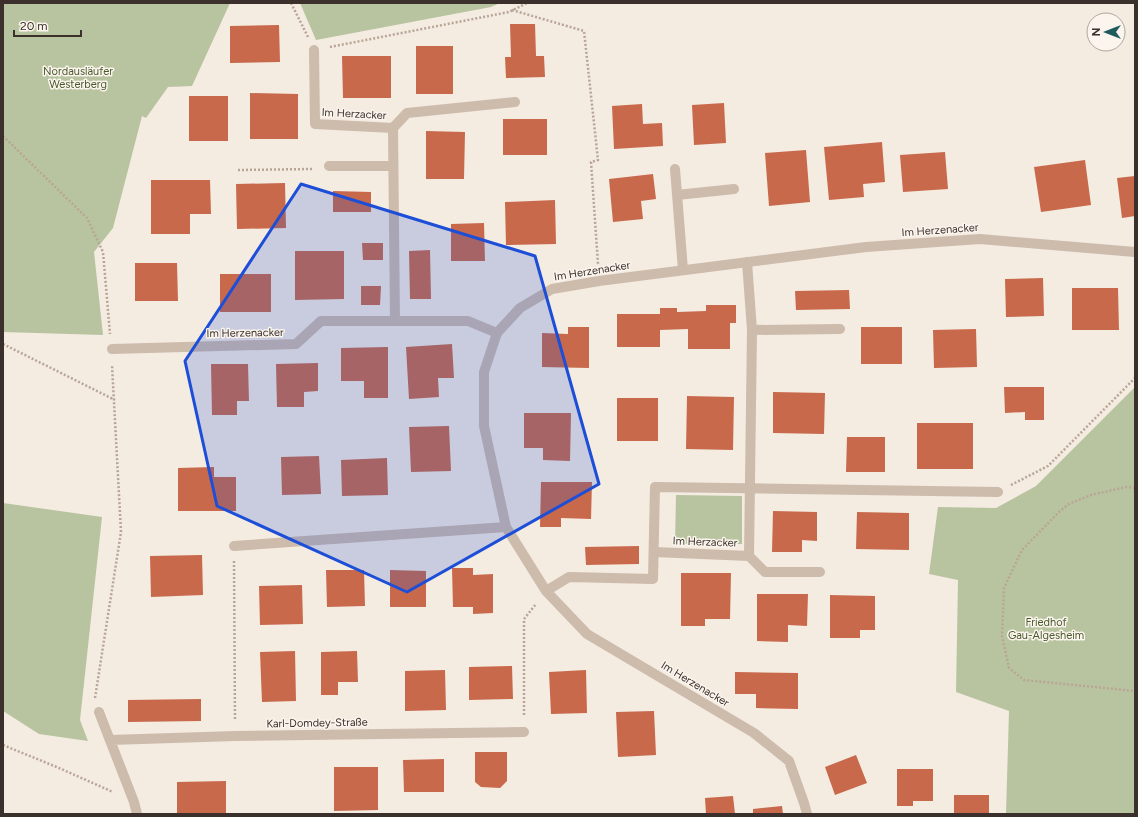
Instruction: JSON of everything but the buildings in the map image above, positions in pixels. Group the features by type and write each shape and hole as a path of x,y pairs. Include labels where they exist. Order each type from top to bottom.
{"street":[{"name":"Im Herzacker","path":"314,50 315,124 393,128"},
{"path":"395,320 393,128 407,113 515,102"},
{"path":"329,166 393,166"},
{"path":"675,169 683,270"},
{"path":"677,195 734,189"},
{"name":"Im Herzenacker","path":"807,814 789,761 754,733 587,634 546,592 506,527 484,426 484,372 497,333 520,308 552,288 683,270 866,247 980,239 1135,252"},
{"path":"747,262 752,330 749,556"},
{"name":"Im Herzenacker","path":"112,349 296,344 321,321 468,321 497,333"},
{"path":"752,330 840,329"},
{"path":"546,592 569,576 653,579 655,487 998,492"},
{"path":"234,546 506,527"},
{"name":"Im Herzacker","path":"654,552 749,556 765,572 820,572"},
{"path":"99,712 134,802 137,814"},
{"name":"Karl-Domdey-Straße","path":"110,740 235,736 524,732"}],"path":[{"path":"291,3 314,50 512,10 527,3"},
{"path":"512,10 584,31 598,160 591,162 599,281"},
{"path":"3,136 87,218 103,252 112,349 121,532 95,696 99,712"},
{"path":"238,170 313,169 329,166"},
{"path":"3,344 114,400"},
{"path":"998,492 1048,466 1135,378"},
{"path":"1135,488 1126,487 1092,495 1069,504 1060,511 1022,550 1004,588 1002,636 1009,668 1024,680 1135,691"},
{"path":"234,546 235,736"},
{"path":"524,732 524,620 546,592"},
{"path":"3,745 59,768 134,802"}],"highlighted area":[{"path":"301,184 535,256 599,484 407,592 217,506 185,361"}],"green space":[{"name":"Nordausläufer Westerberg","path":"3,3 230,3 192,86 168,87 146,118 142,116 113,228 94,252 103,335 3,332"},
{"path":"300,3 500,3 491,7 316,40"},
{"name":"Friedhof Gau-Algesheim","path":"1135,387 1135,814 1006,814 1009,711 956,692 958,580 929,574 938,507 996,508 1036,486"},
{"path":"676,495 742,496 742,544 675,544"},
{"path":"3,503 102,517 80,720 88,741 39,734 3,711"}]}
